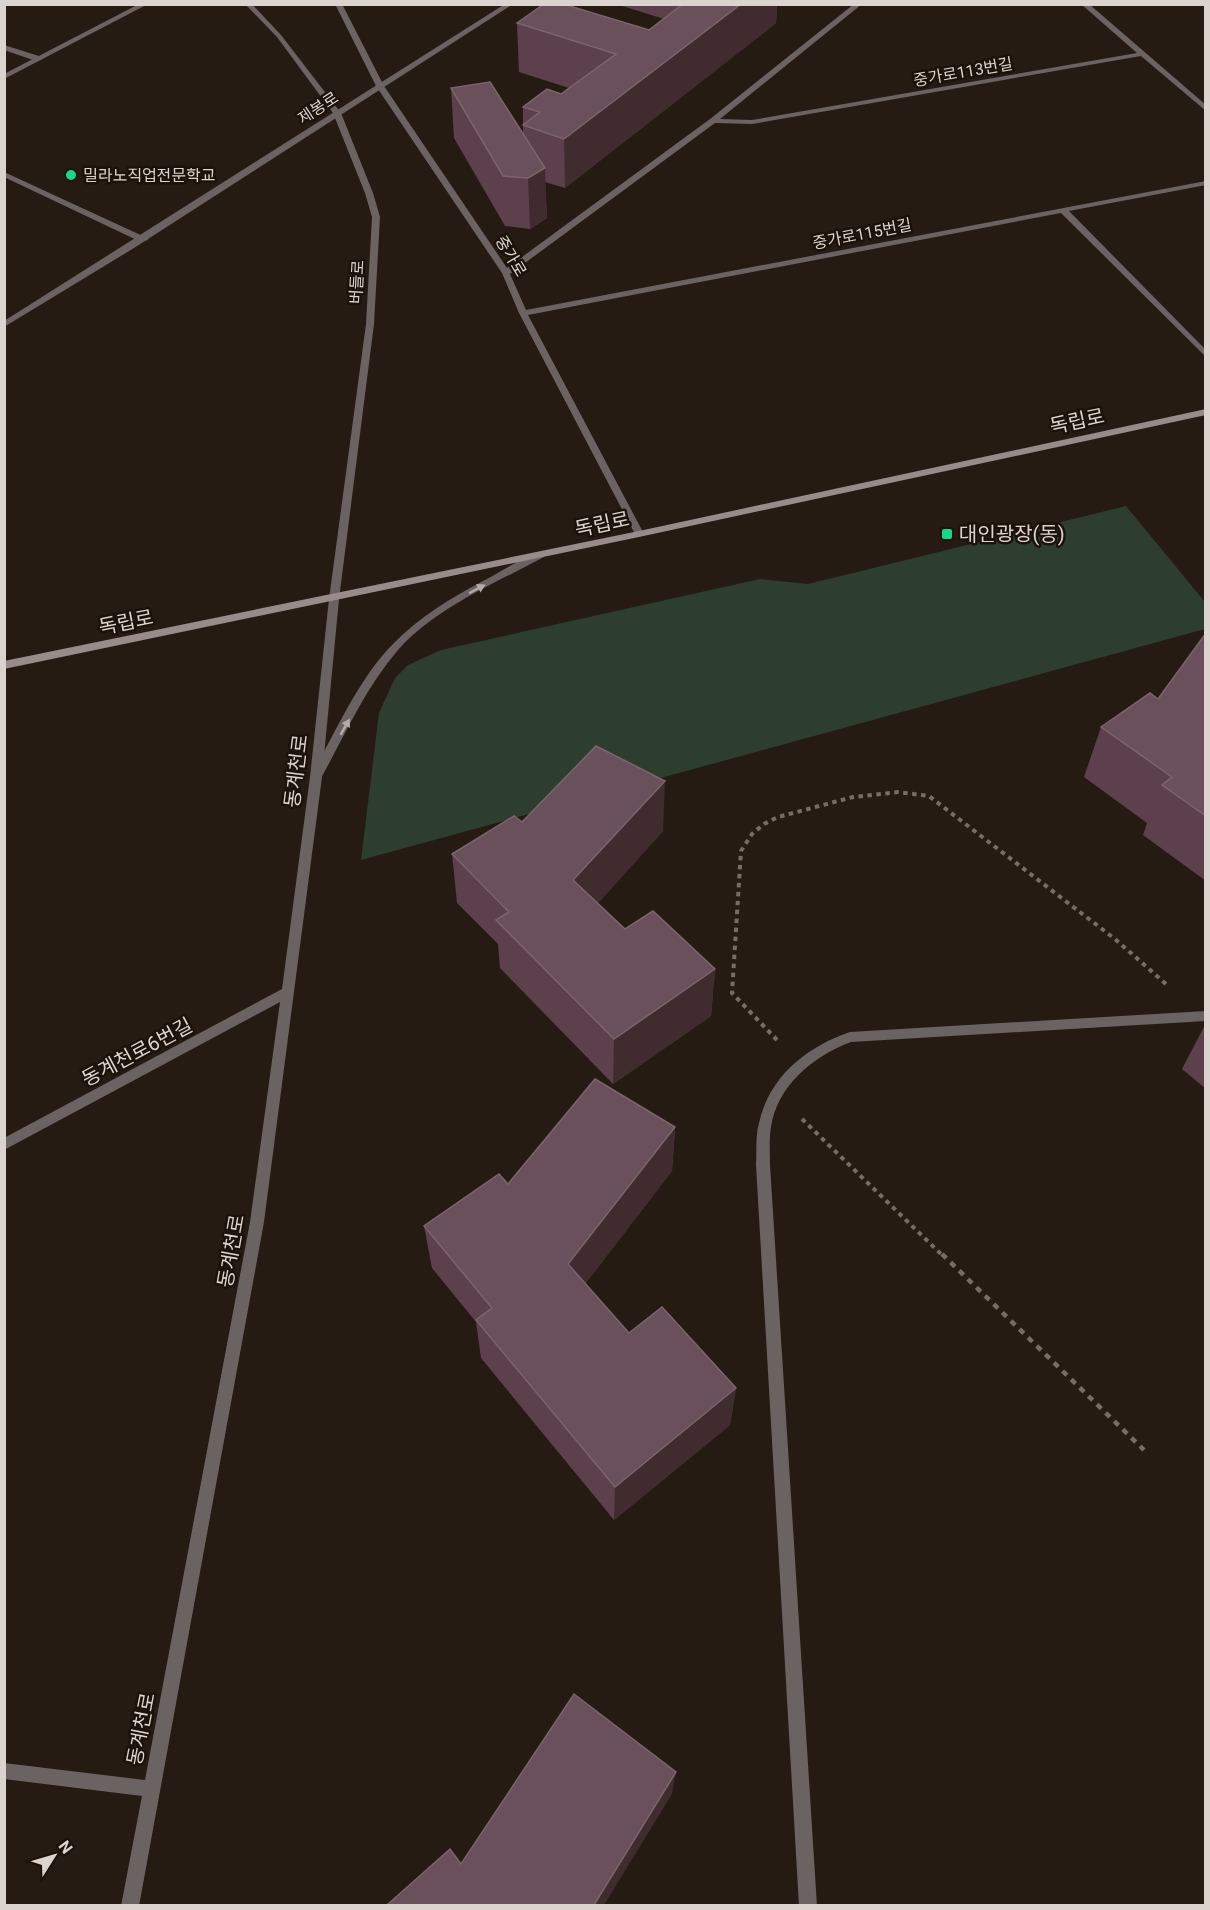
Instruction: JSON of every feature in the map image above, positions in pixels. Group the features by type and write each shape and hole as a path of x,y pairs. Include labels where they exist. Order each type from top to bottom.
{"main road":[{"name":"독립로","path":"4,665 541,555 1206,412"}],"street":[{"path":"4,77 145,4"},
{"name":"버들로","path":"248,4 279,36 337,113 369,193 376,217 370,324 334,598"},
{"name":"중가로","path":"338,4 380,86 506,273 523,313 639,534"},
{"name":"제봉로","path":"4,325 144,240 337,113 510,4"},
{"path":"506,273 713,121 859,4"},
{"path":"1084,4 1206,109"},
{"path":"4,47 39,59"},
{"name":"중가로113번길","path":"713,121 752,122 1142,54"},
{"path":"4,174 144,240"},
{"name":"중가로115번길","path":"523,313 1206,183"},
{"path":"1064,211 1206,355"},
{"path":"316,777 381,665 403,641 430,618 460,599 541,555"},
{"name":"동계천로","path":"130,1905 257,1222 316,777 334,598"},
{"name":"동계천로6번길","path":"4,1145 287,992"},
{"path":"808,1905 763,1165 764,1123 786,1080 800,1065 831,1043 861,1035 1204,1016"},
{"path":"4,1771 150,1789"}],"path":[{"path":"800,1065 732,993 741,851 748,837 768,822 855,796 889,792 929,796 1115,939 1204,1016"},
{"path":"777,1095 1144,1450"}],"green space":[{"path":"1126,506 1205,602 1205,629 361,860 379,713 395,678 408,665 441,650 760,579 808,584"}],"building":[{"path":"544,4 563,4 649,30 683,4 741,4 564,139 523,125 540,112 523,107 547,89 561,94 616,54 517,23"},
{"path":"490,82 545,168 528,178 503,176 451,88"},
{"path":"1206,633 1206,816 1162,785 1172,777 1101,727 1150,693 1158,699"},
{"path":"596,746 665,781 573,880 625,929 653,911 715,969 614,1039 496,920 509,912 452,854 514,816 522,822"},
{"path":"595,1079 675,1127 568,1264 629,1333 662,1307 736,1388 615,1487 476,1320 492,1308 424,1226 499,1174 508,1184"},
{"path":"574,1694 676,1772 594,1905 387,1905 450,1849 461,1864"}],"place":[{"name":"밀라노직업전문학교","path":"71,175"},
{"name":"대인광장(동)","path":"947,534"}]}
